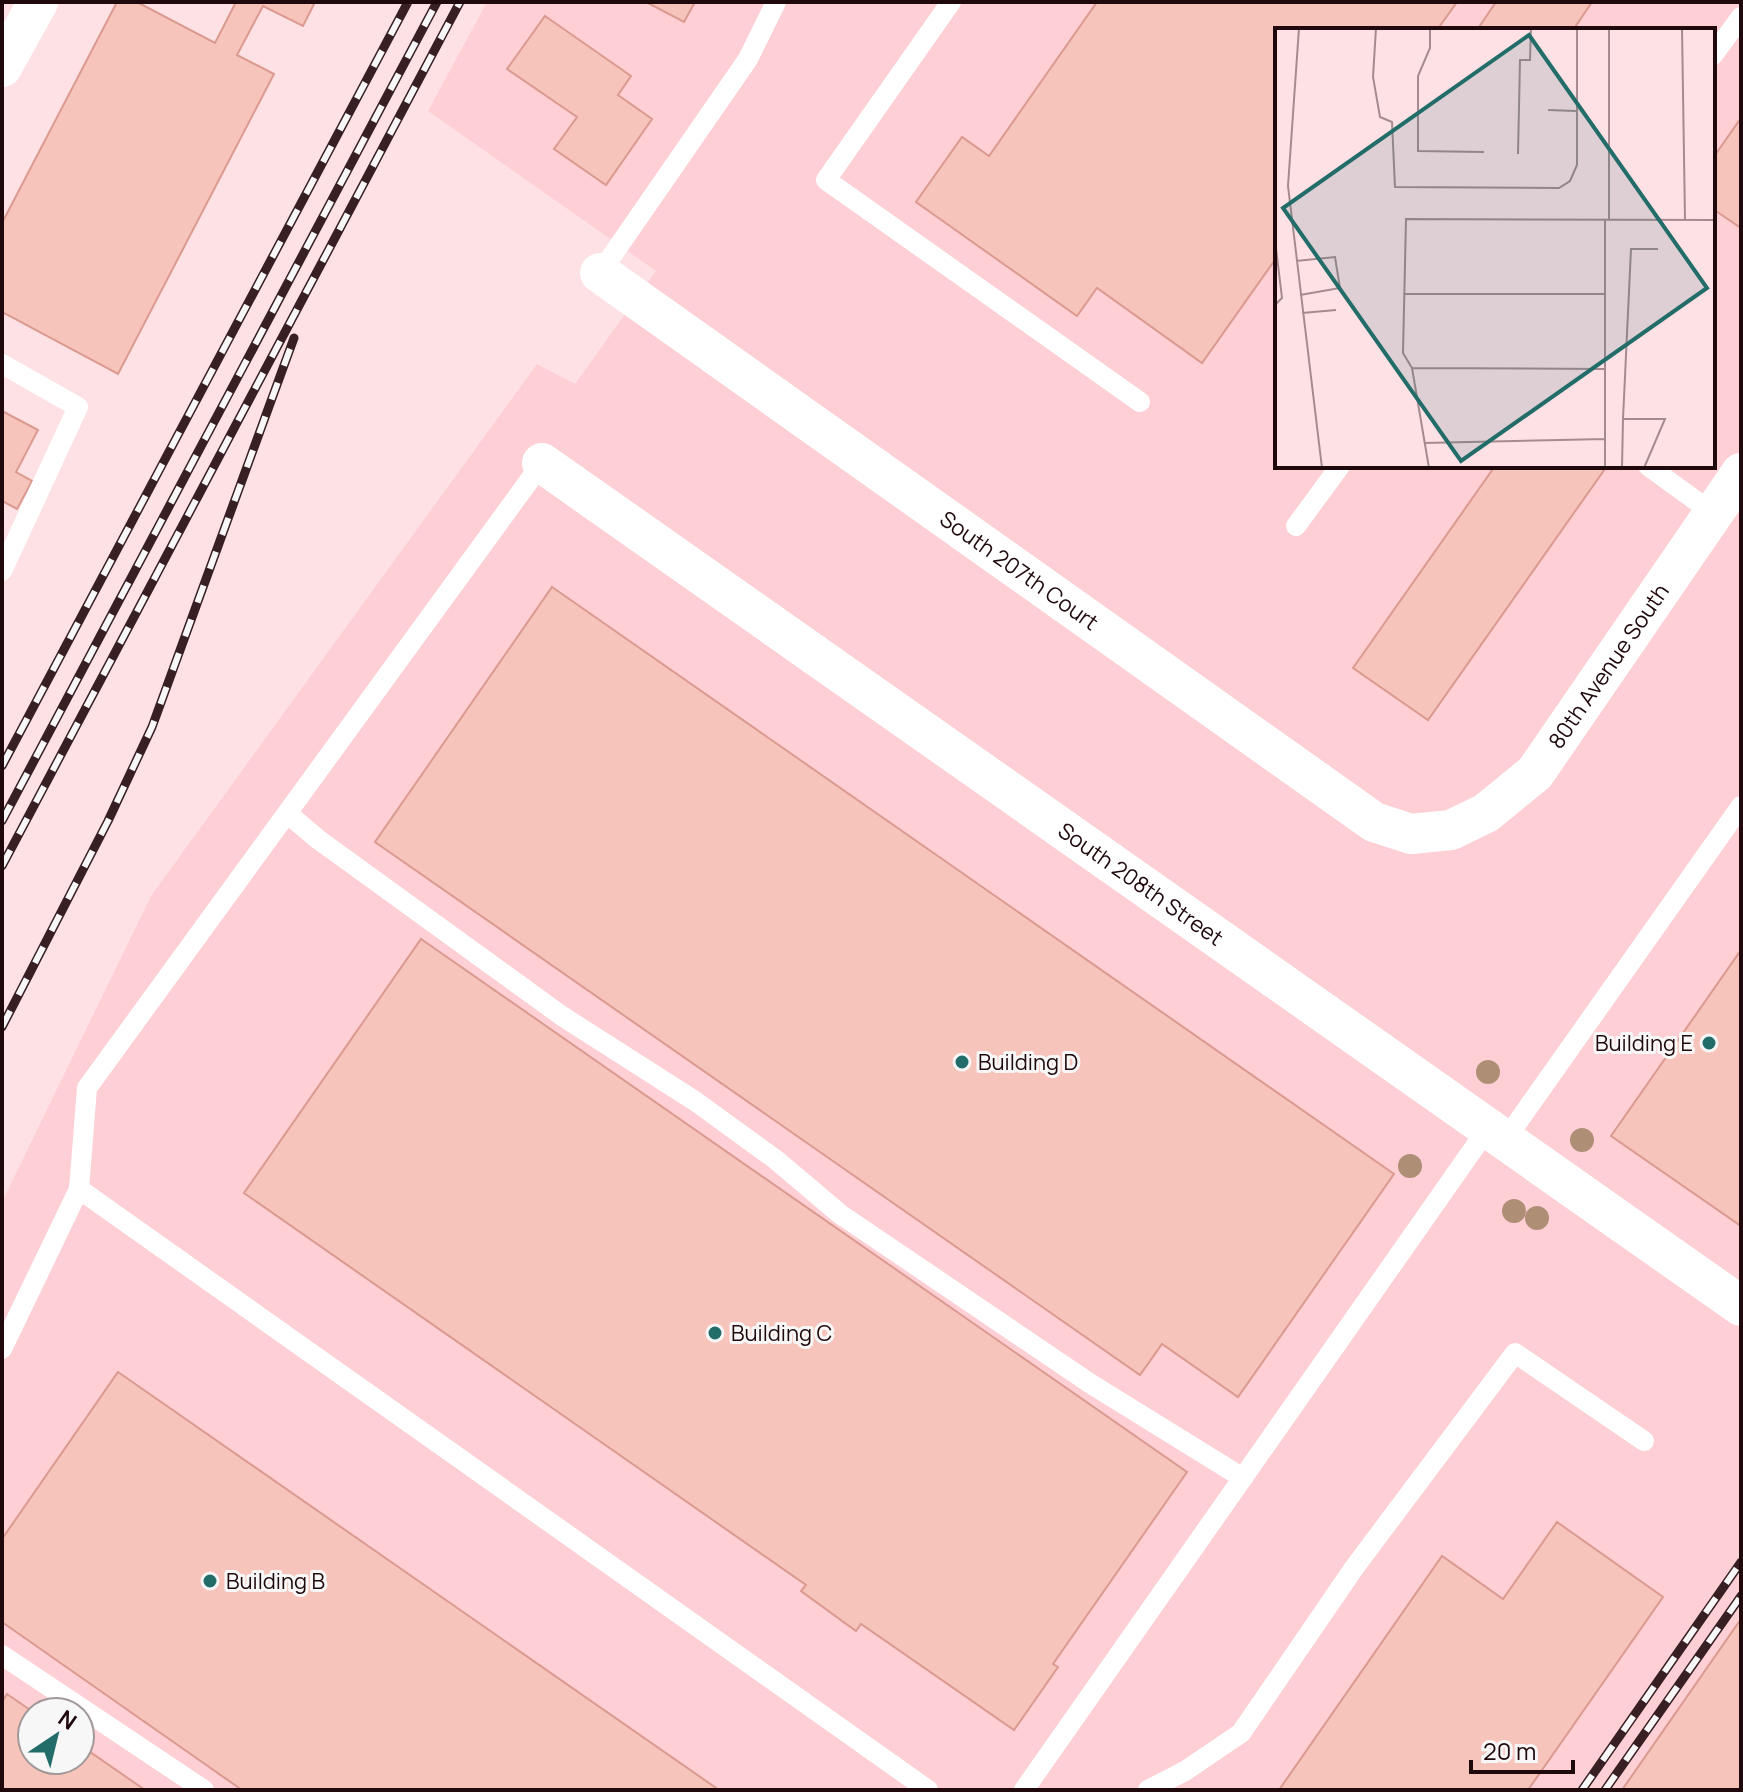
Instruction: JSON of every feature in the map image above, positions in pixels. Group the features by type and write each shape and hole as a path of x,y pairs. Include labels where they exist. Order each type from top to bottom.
{"street":[{"path":"2,67 38,2"},
{"name":"South 207th Court","path":"600,273 1374,822 1411,834 1451,830"},
{"name":"South 208th Street","path":"542,463 1741,1306"},
{"name":"80th Avenue South","path":"1451,830 1486,813 1535,773 1741,473"}],"lane":[{"path":"600,273 748,59 776,2"},
{"path":"951,2 826,180 1140,402"},
{"path":"1715,52 1741,17"},
{"path":"2,364 78,407 2,571"},
{"path":"2,1349 79,1189 87,1088 542,463"},
{"path":"1296,526 1339,468"},
{"path":"1651,468 1713,513"},
{"path":"1024,1790 1243,1478 1741,806"},
{"path":"288,814 319,840 549,1007 695,1101 775,1159 840,1214 1091,1384 1243,1478"},
{"path":"79,1189 928,1790"},
{"path":"1148,1790 1185,1771 1241,1733 1354,1568 1515,1353 1644,1441"},
{"path":"2,1655 204,1790"}],"shaded area":[{"path":"487,2 1741,2 1741,1790 2,1790 2,1202 151,896 537,364 575,384 656,271 428,111"}],"building":[{"path":"117,2 137,2 215,43 236,2 315,2 303,26 263,6 237,55 274,74 118,374 2,312 2,223"},
{"path":"646,2 695,2 684,22"},
{"path":"1097,2 1457,2 1438,28 1275,28 1275,260 1202,363 1097,288 1077,316 916,202 962,137 989,156"},
{"path":"1496,2 1592,2 1574,28 1478,28"},
{"path":"545,16 631,76 618,95 652,119 606,185 554,149 577,117 507,69"},
{"path":"1741,118 1741,228 1715,210 1715,155"},
{"path":"2,411 38,430 16,472 32,481 17,509 2,501"},
{"path":"1494,468 1606,468 1428,720 1353,668"},
{"name":"Building D","path":"552,587 1394,1174 1238,1397 1162,1344 1140,1375 375,842"},
{"name":"Building C","path":"421,939 1187,1472 1053,1664 1058,1667 1014,1730 861,1624 856,1631 801,1591 806,1585 244,1193"},
{"name":"Building E","path":"1741,950 1741,1226 1611,1136"},
{"name":"Building B","path":"118,1372 719,1790 242,1790 2,1622 2,1539"},
{"path":"1557,1522 1663,1597 1528,1790 1279,1790 1442,1556 1503,1599"},
{"path":"1741,1619 1741,1790 1622,1790"},
{"path":"7,1694 16,1700 16,1776 96,1776 96,1756 145,1790 2,1790 2,1702"}],"railway":[{"path":"2,766 408,2"},
{"path":"2,821 437,2"},
{"path":"2,866 460,2"},
{"path":"2,1027 108,821 152,727 294,338"},
{"path":"1582,1790 1741,1562"},
{"path":"1605,1790 1741,1596"}],"place":[{"name":"Building E","path":"1709,1043"},
{"name":"Building D","path":"962,1062"},
{"name":"Building C","path":"715,1333"},
{"name":"Building B","path":"210,1581"}]}
